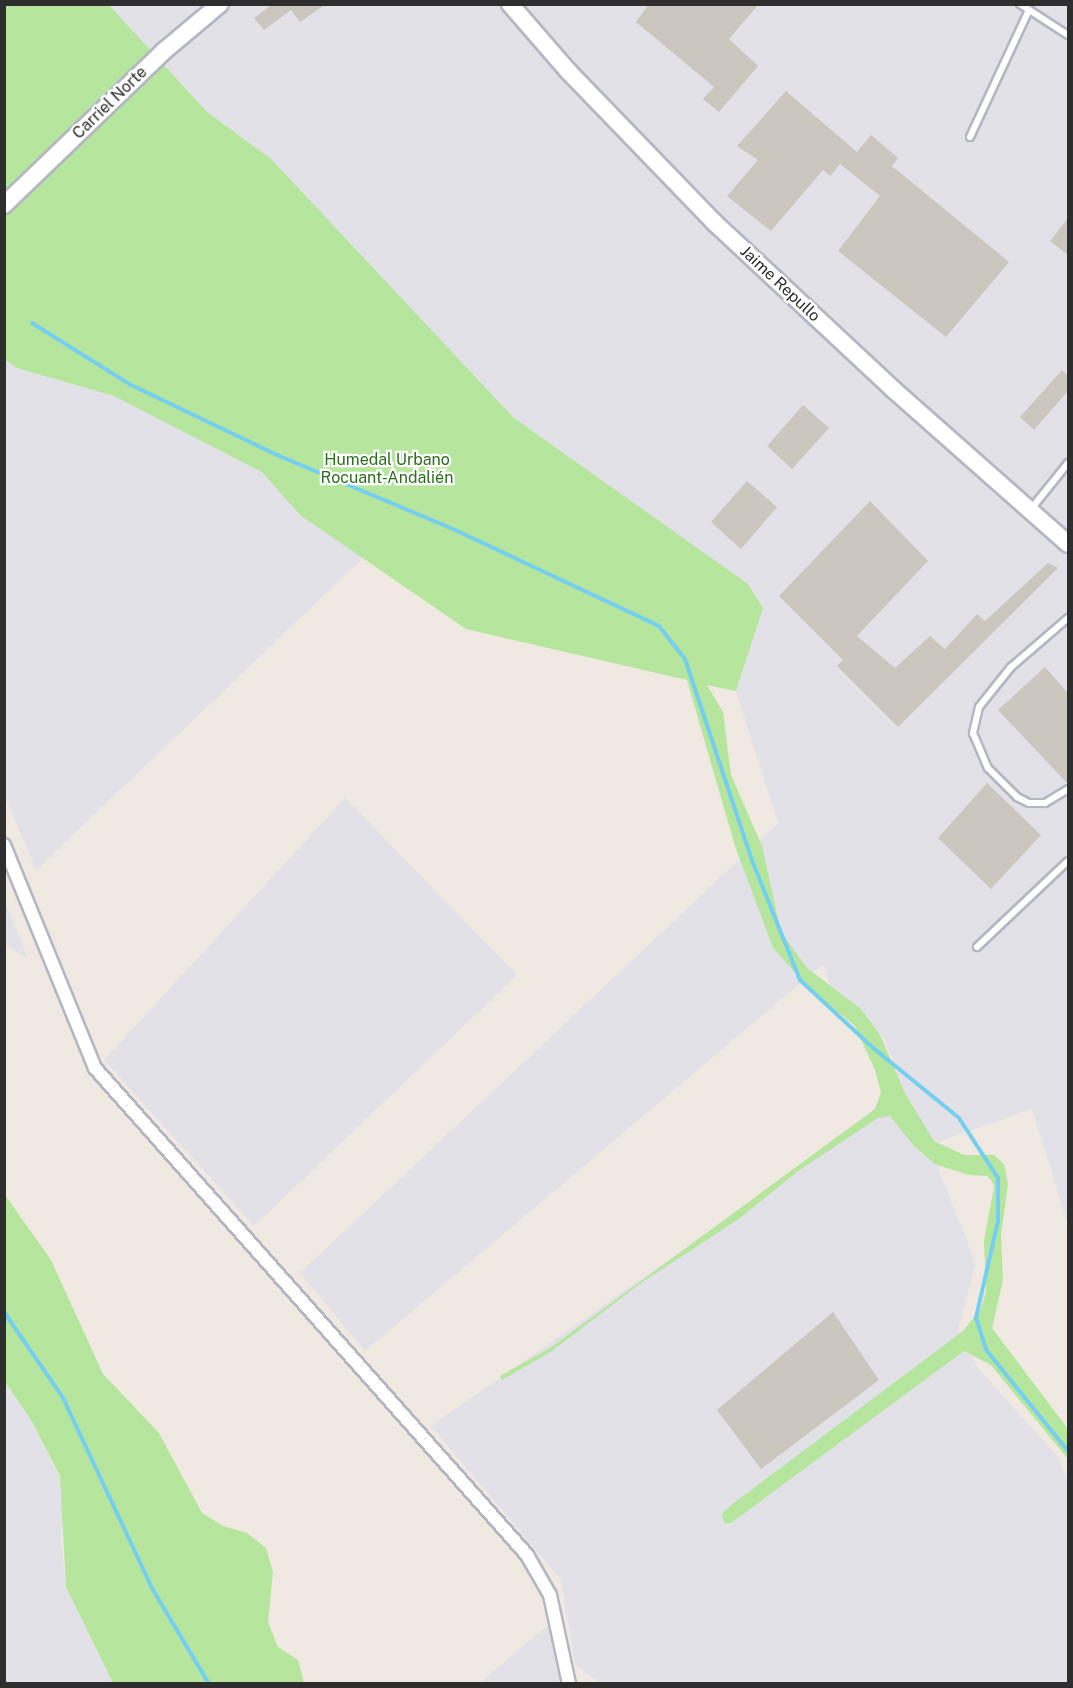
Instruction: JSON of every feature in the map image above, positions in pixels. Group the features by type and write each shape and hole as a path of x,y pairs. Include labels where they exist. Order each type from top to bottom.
{"street":[{"name":"Carriel Norte","path":"4,205 164,51 220,4"},
{"name":"Jaime Repullo","path":"510,4 569,72 715,223 894,390 1068,544"},
{"path":"4,845 95,1068 528,1555 550,1595 569,1683"}],"lane":[{"path":"1020,4 1068,35"},
{"path":"970,137 1029,10"},
{"path":"1030,509 1068,463"},
{"path":"1068,618 1011,667 979,707 973,733 988,768 1017,797 1029,803 1045,803 1068,789"},
{"path":"978,947 1068,861"}],"shaded area":[{"path":"109,5 1068,5 1068,1225 1032,1109 929,1145 976,1264 958,1330 977,1367 1059,1458 1068,1481 1068,1683 599,1683 575,1664 561,1580 431,1426 906,1094 883,1037 831,989 823,964 365,1351 300,1273 778,823 736,691 763,608 747,584 514,418 271,160 207,112"},
{"path":"4,360 17,368 114,396 263,472 300,514 363,558 36,870 5,796"},
{"path":"345,798 517,975 254,1226 104,1060"},
{"path":"5,900 28,959 5,944"},
{"path":"4,1382 31,1420 65,1489 61,1538 66,1587 113,1683 5,1683"},
{"path":"549,1624 560,1683 480,1683"}],"green space":[{"name":"Humedal Urbano Rocuant-Andalién","path":"4,5 109,5 207,112 271,159 514,418 748,584 763,608 736,691 707,685 723,712 731,775 762,846 781,932 807,968 861,1009 880,1035 906,1095 934,1141 964,1155 994,1155 1004,1164 1008,1184 1001,1234 1003,1280 992,1328 1068,1429 1068,1459 991,1365 964,1351 731,1523 724,1523 722,1514 730,1506 963,1331 981,1309 986,1291 984,1241 994,1187 992,1181 987,1176 968,1175 935,1164 914,1146 890,1116 878,1118 798,1171 740,1218 641,1283 552,1351 502,1380 500,1376 550,1348 875,1109 881,1092 875,1070 855,1026 810,989 773,948 735,846 687,680 466,629 300,515 262,472 114,396 17,368 5,360"},
{"path":"5,1195 51,1260 103,1374 159,1433 202,1513 223,1526 247,1533 266,1548 273,1572 268,1622 278,1647 298,1660 304,1683 113,1683 66,1587 60,1476 31,1420 5,1382"}],"building":[{"path":"273,4 326,4 300,22 291,10 264,30 254,18"},
{"path":"649,4 759,4 729,39 758,66 719,112 703,99 714,87 636,22"},
{"path":"786,91 857,152 871,135 898,158 892,166 1009,262 946,337 838,251 880,196 840,164 830,176 823,170 771,231 727,196 758,160 737,146"},
{"path":"1068,218 1068,255 1050,241"},
{"path":"1062,370 1068,376 1068,391 1034,430 1020,417"},
{"path":"803,405 829,428 792,469 767,446"},
{"path":"747,481 777,507 741,549 711,522"},
{"path":"870,501 928,561 857,636 895,668 930,636 945,649 977,614 985,621 1048,563 1058,568 898,727 837,666 843,660 779,596"},
{"path":"1045,667 1068,693 1068,784 998,710"},
{"path":"987,783 1041,835 991,889 938,838"},
{"path":"833,1312 879,1380 761,1469 717,1410"}],"waterway":[{"path":"32,323 131,385 277,455 453,529 659,626 685,659 753,863 800,980 872,1047 959,1118 998,1178 998,1221 976,1318 987,1351 1068,1451"},
{"path":"4,1312 63,1398 153,1590 209,1684"}]}
